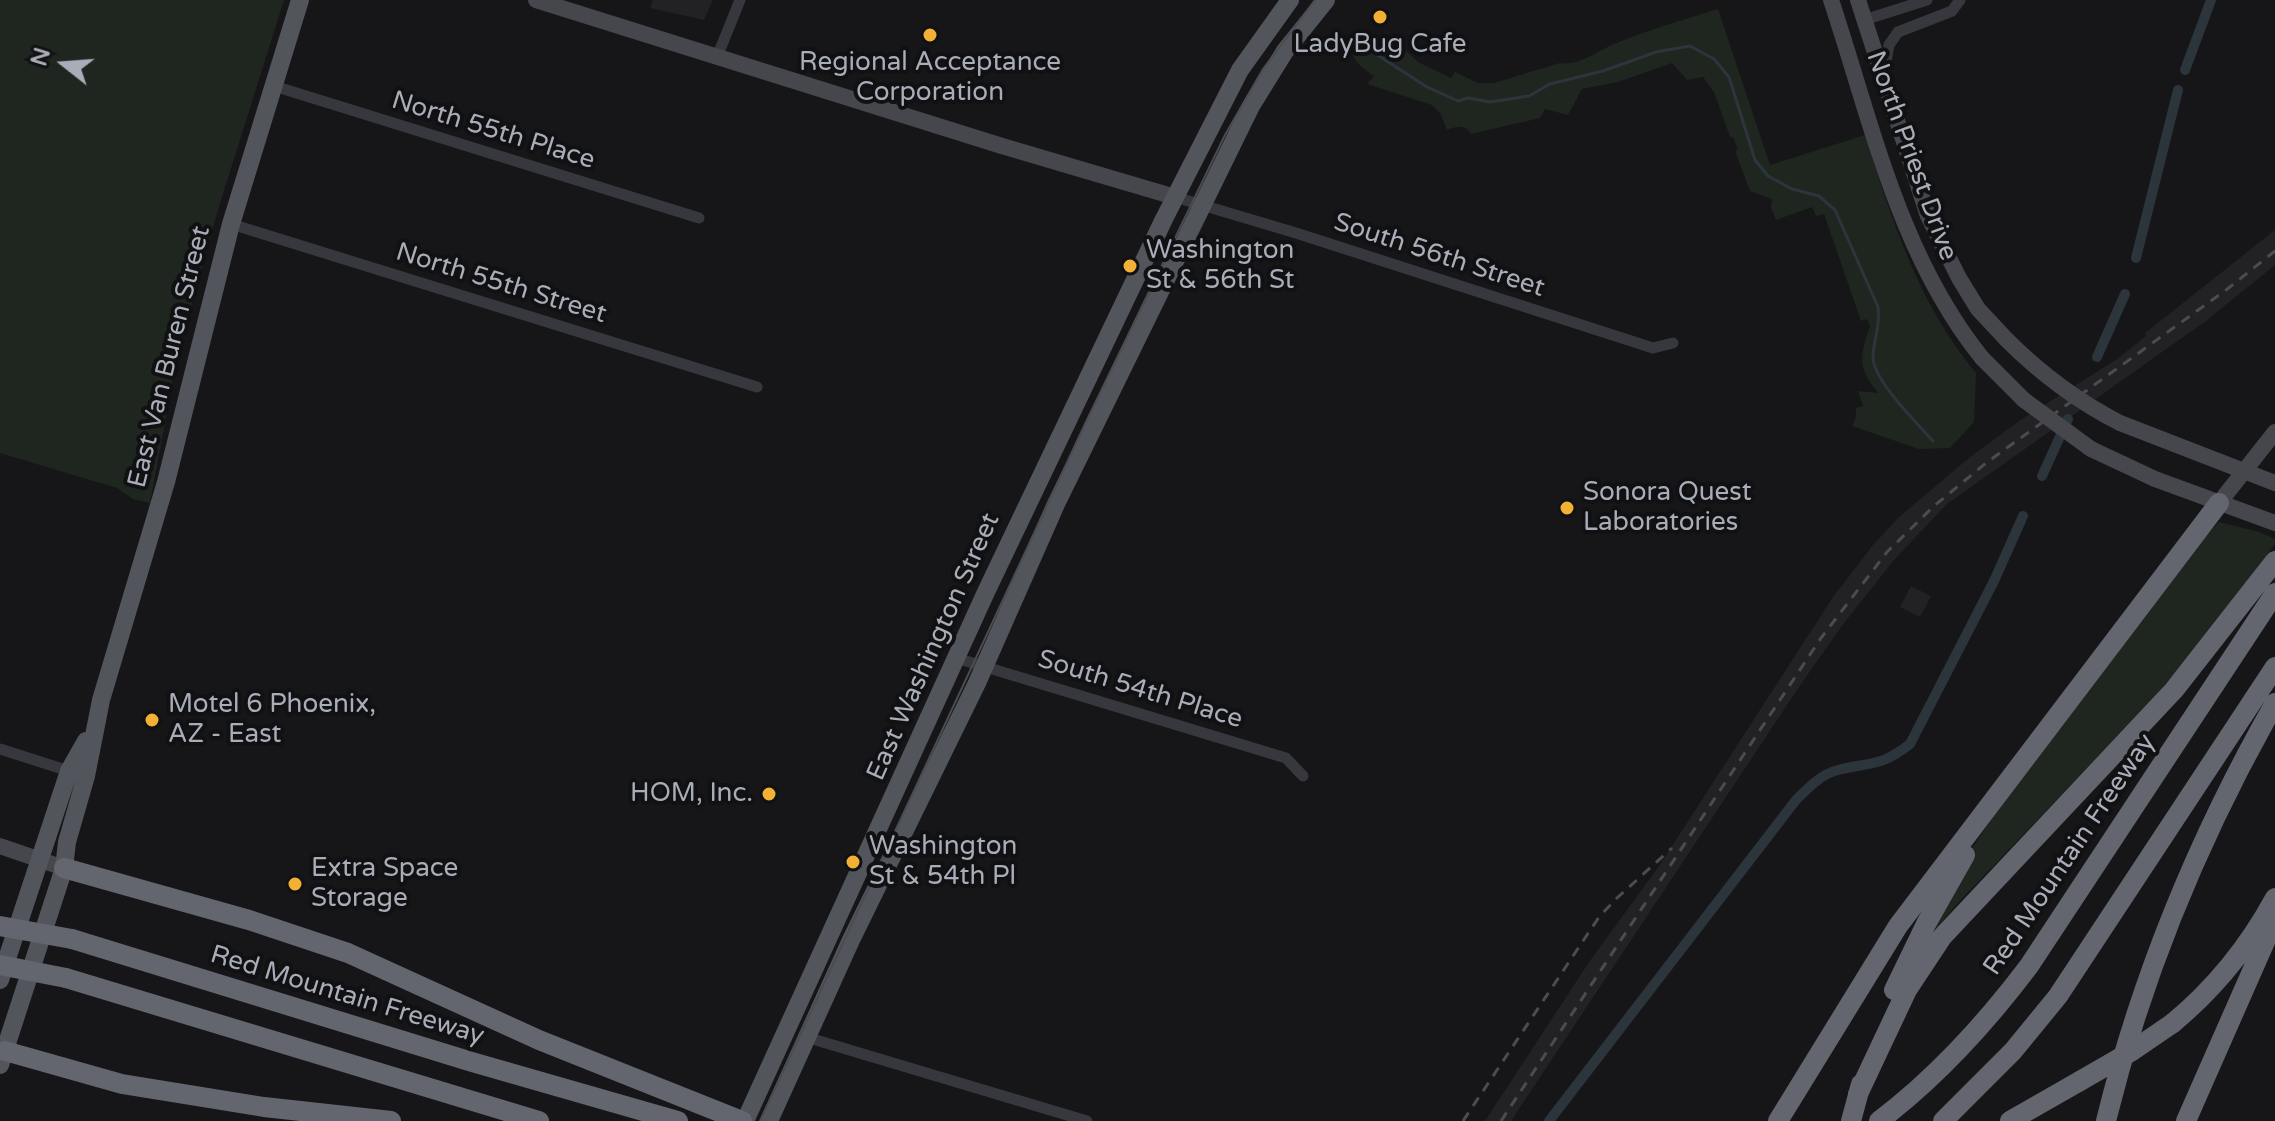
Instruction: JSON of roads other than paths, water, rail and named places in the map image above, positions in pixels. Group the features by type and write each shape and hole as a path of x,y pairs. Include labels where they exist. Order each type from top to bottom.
{"highway":[{"path":"1778,1121 1898,926 2219,503"},
{"path":"1858,1094 1902,999 1942,937 2174,690 2275,561"},
{"name":"Red Mountain Freeway","path":"1887,1115 1963,1045 2029,966 2275,593"},
{"path":"1943,1121 2013,1051 2058,996 2275,667"},
{"path":"2106,1121 2138,1007 2175,907 2219,808 2275,703"},
{"path":"1851,1121 1873,1039 1926,924 1982,827 2049,729"},
{"path":"64,868 249,920 348,953 539,1040 744,1121"},
{"path":"2010,1121 2132,1051 2173,1023 2209,990 2232,963 2275,898"},
{"path":"2186,1121 2275,919"},
{"name":"Red Mountain Freeway","path":"0,926 72,939 177,969 458,1058 678,1121"},
{"path":"0,965 66,978 539,1121"},
{"path":"2,1055 122,1084 264,1107 391,1121"}],"main road":[{"name":"East Van Buren Street","path":"2,1055 64,868 67,842 86,776 93,728 169,470 231,224 300,0"},
{"path":"536,0 1190,202"},
{"path":"1190,202 1240,70 1290,0"},
{"path":"1190,202 1290,44 1326,0"},
{"name":"North Priest Drive","path":"1831,0 1914,249 1954,321 1982,358 2031,406 2091,449 2140,473 2272,522"},
{"name":"North Priest Drive","path":"1858,0 1928,216 1978,309 2038,370 2064,390 2120,423 2275,483"},
{"path":"1843,37 1855,39 1861,47 1874,86 1890,105"},
{"name":"East Washington Street","path":"744,1121 956,658 1190,202"},
{"name":"East Washington Street","path":"769,1121 984,665 1190,202"},
{"path":"2219,503 2275,432"},
{"name":"East Van Buren Street","path":"0,980 69,771 93,728"},
{"path":"0,846 64,868"}],"street":[{"path":"717,57 740,0"},
{"path":"1864,20 1927,0"},
{"path":"1883,81 1893,36 1952,11 1960,0"},
{"name":"North 55th Place","path":"274,86 699,218"},
{"name":"South 56th Street","path":"1190,202 1653,348 1673,343"},
{"name":"North 55th Street","path":"231,224 757,387"},
{"name":"South 54th Place","path":"956,658 1286,758 1303,776"},
{"path":"0,749 69,771"},
{"path":"806,1037 1087,1121"}],"waterway":[{"path":"2185,70 2211,0"},
{"path":"1365,47 1427,87 1458,101 1468,98 1490,102 1529,96 1550,84 1603,71 1656,52 1690,46 1714,59 1729,77 1755,160 1768,176 1792,189 1819,196 1835,210 1878,307 1873,358 1875,367 1897,401 1933,441"},
{"path":"2136,258 2178,90"},
{"path":"2097,357 2125,294"},
{"path":"2042,476 2068,419"},
{"path":"1549,1121 1796,800 1826,775 1875,763 1910,744 1994,581 2023,516"}],"tram line":[{"path":"760,1121 1085,424 1225,135 1263,69 1315,0"}],"railway":[{"path":"1501,1121 1821,638 1887,552 1934,506 1986,463 2226,290 2275,251"},
{"path":"1463,1121 1599,917 1672,848"}],"place":[{"name":"LadyBug Cafe","path":"1380,17"},
{"name":"Regional Acceptance Corporation","path":"930,35"},
{"name":"Washington St & 56th St","path":"1130,266"},
{"name":"Sonora Quest Laboratories","path":"1567,508"},
{"name":"Motel 6 Phoenix, AZ - East","path":"152,720"},
{"name":"HOM, Inc.","path":"769,794"},
{"name":"Washington St & 54th Pl","path":"853,862"},
{"name":"Extra Space Storage","path":"295,884"}]}
